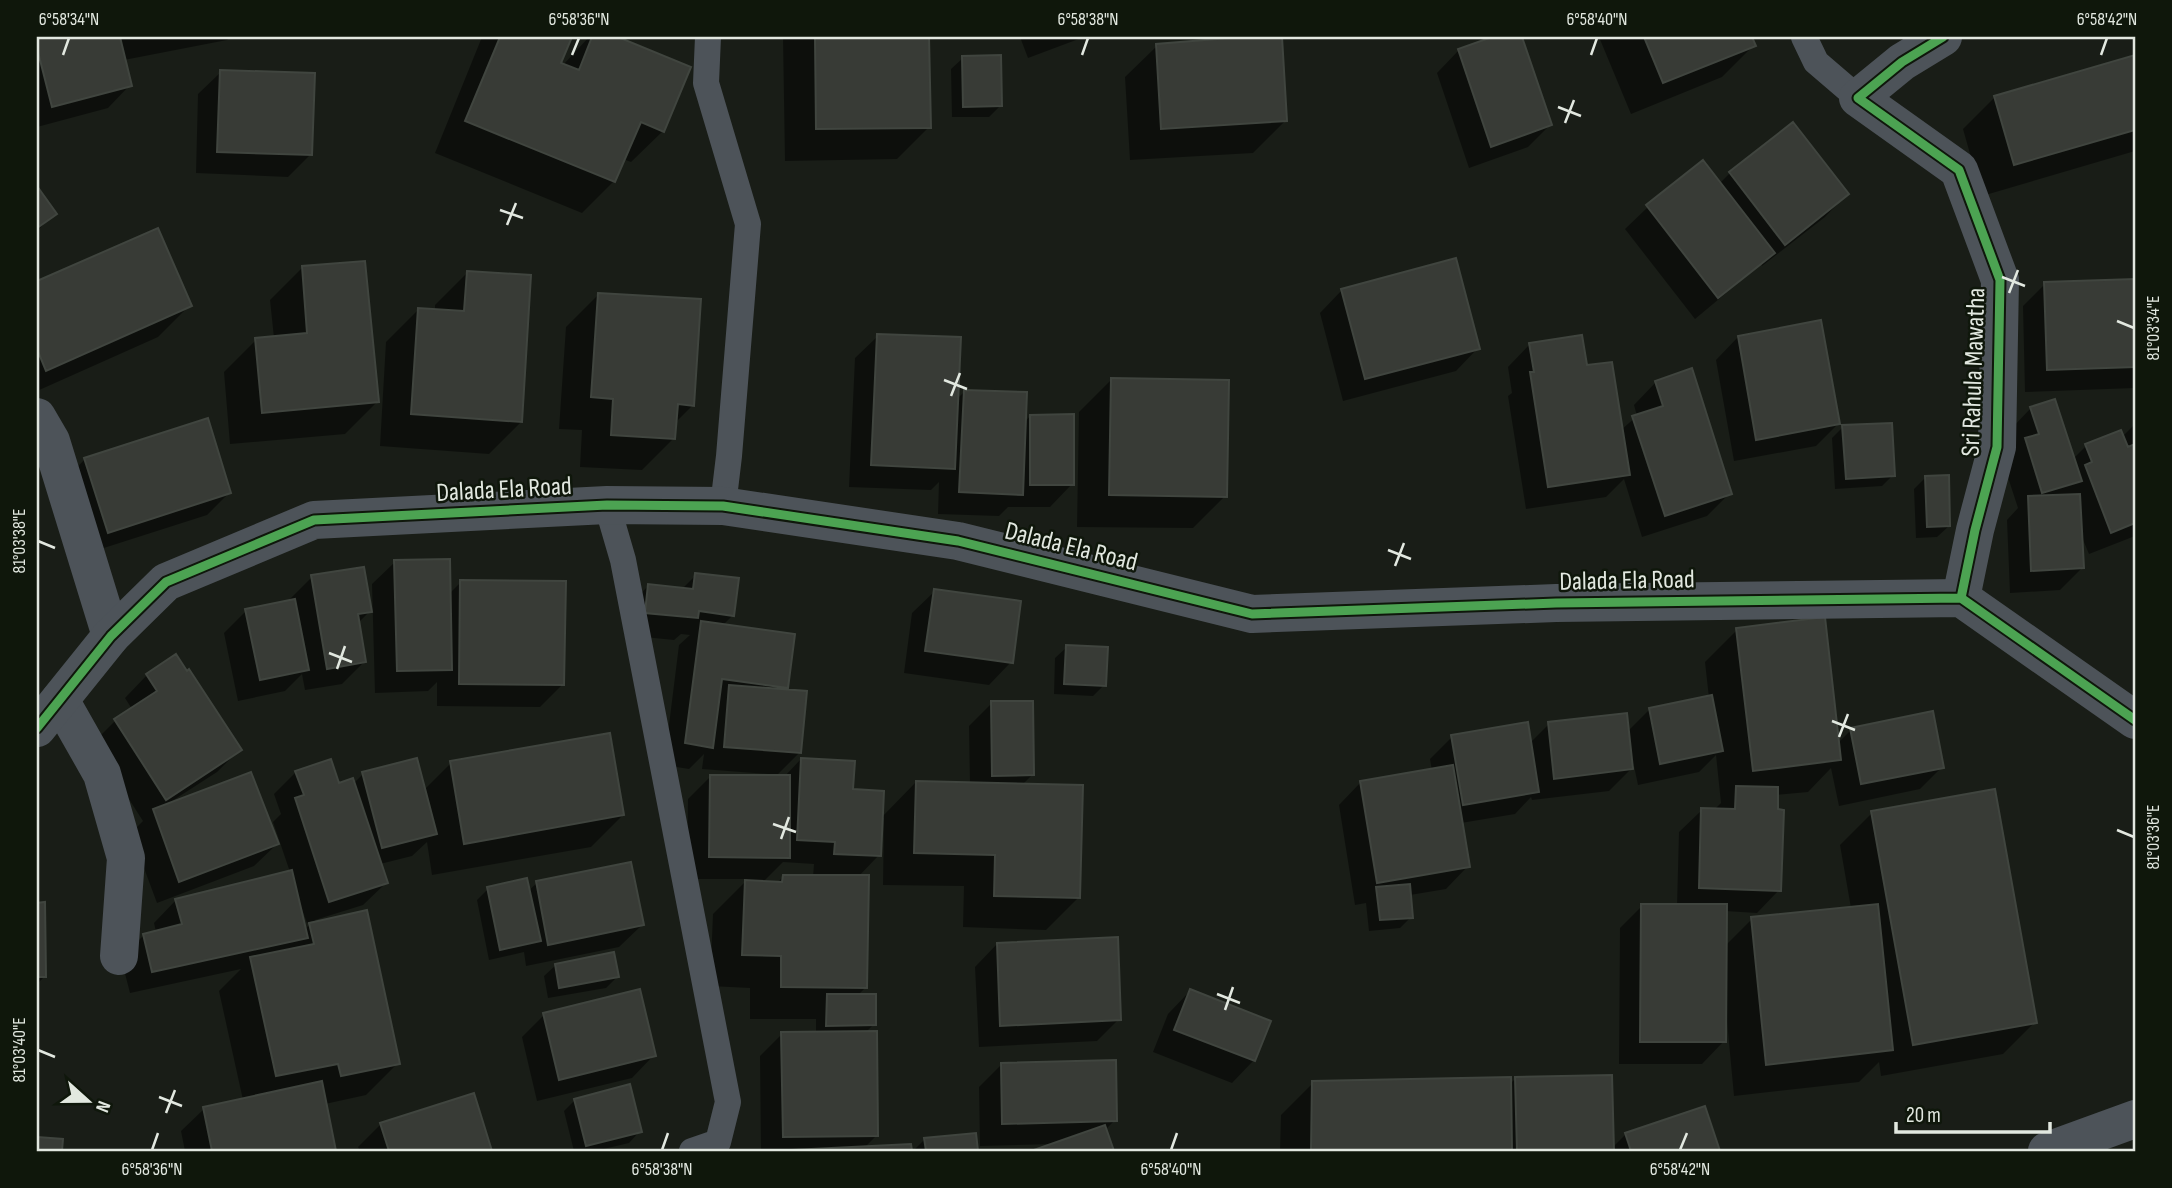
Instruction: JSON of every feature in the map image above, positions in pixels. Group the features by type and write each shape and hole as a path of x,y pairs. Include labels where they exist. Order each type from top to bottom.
{"street":[{"path":"1858,98 1902,62 1943,37"},
{"name":"Sri Rahula Mawatha","path":"1858,98 1959,170 2000,280 1997,447 1975,530 1961,598"},
{"path":"37,417 51,441 111,636"},
{"name":"Dalada Ela Road","path":"48,714 111,636 166,582 314,520 607,505 723,506 958,541 1252,614 1556,603 1961,598"},
{"path":"1961,598 2135,720"},
{"path":"48,714 102,774 126,858 119,956"},
{"path":"2047,1151 2135,1119"}],"lane":[{"path":"708,37 706,83 748,224 723,506"},
{"path":"1804,37 1816,62 1858,98"},
{"path":"607,505 623,560 728,1102 718,1142 692,1151"}],"building":[{"path":"120,37 132,86 52,107 37,48 37,38"},
{"path":"500,37 572,37 561,63 579,70 592,37 618,37 691,67 664,132 641,122 615,182 465,121"},
{"path":"815,37 929,37 931,128 816,129"},
{"path":"1242,37 1282,37 1287,121 1161,129 1156,44"},
{"path":"1492,37 1522,37 1552,125 1491,147 1458,49"},
{"path":"1644,37 1752,37 1756,46 1663,83"},
{"path":"1001,55 1002,106 963,107 962,56"},
{"path":"2135,55 2135,130 2014,165 1994,96"},
{"path":"220,70 315,73 312,155 217,152"},
{"path":"1793,122 1849,194 1785,245 1729,172"},
{"path":"1703,160 1775,253 1718,298 1646,205"},
{"path":"37,186 57,214 37,228"},
{"path":"158,228 192,306 46,371 37,349 37,281"},
{"path":"1456,258 1480,349 1365,379 1341,289"},
{"path":"365,261 379,402 262,413 255,338 307,333 302,266"},
{"path":"467,271 531,275 522,422 411,414 418,308 464,311"},
{"path":"2135,279 2135,367 2047,370 2044,282"},
{"path":"598,293 701,299 694,406 678,404 675,439 611,435 613,399 591,397"},
{"path":"1821,320 1840,424 1756,440 1738,336"},
{"path":"877,334 961,337 955,469 871,465"},
{"path":"1582,335 1587,365 1612,362 1630,475 1548,487 1530,372 1534,372 1529,343"},
{"path":"1692,368 1732,494 1665,516 1632,416 1663,406 1655,381"},
{"path":"1111,378 1229,380 1227,497 1109,495"},
{"path":"964,390 1027,392 1023,495 959,492"},
{"path":"2055,399 2082,481 2042,493 2025,438 2039,434 2030,407"},
{"path":"1074,414 1074,485 1030,485 1030,415"},
{"path":"208,418 231,493 108,533 84,458"},
{"path":"1892,423 1895,476 1846,479 1842,425"},
{"path":"2121,430 2128,447 2135,444 2135,523 2111,533 2085,465 2092,462 2085,444"},
{"path":"1949,475 1950,526 1927,527 1925,476"},
{"path":"2080,494 2084,568 2031,571 2028,496"},
{"path":"450,559 452,670 397,671 394,560"},
{"path":"364,567 372,612 358,614 366,662 327,669 311,575"},
{"path":"695,573 739,578 734,616 699,611 698,618 645,613 648,584 693,589"},
{"path":"460,580 566,581 564,685 459,684"},
{"path":"934,589 1021,601 1013,663 925,651"},
{"path":"295,599 309,670 260,680 245,609"},
{"path":"1825,617 1841,760 1753,771 1736,628"},
{"path":"701,621 795,634 788,688 722,679 713,748 685,743"},
{"path":"1066,645 1108,647 1106,686 1064,684"},
{"path":"176,654 187,671 189,669 242,750 166,800 114,719 157,691 146,674"},
{"path":"729,685 807,691 801,753 724,747"},
{"path":"1712,695 1723,751 1660,764 1649,708"},
{"path":"991,701 1033,701 1034,775 992,776"},
{"path":"1933,711 1944,768 1861,784 1850,728"},
{"path":"1627,713 1633,769 1554,779 1548,722"},
{"path":"1528,722 1539,792 1463,805 1451,735"},
{"path":"610,733 624,815 464,844 450,761"},
{"path":"417,758 437,834 382,848 362,772"},
{"path":"801,758 855,761 853,789 884,791 881,856 834,854 835,842 797,840"},
{"path":"331,759 339,783 353,778 388,883 329,902 295,798 304,795 295,771"},
{"path":"1453,765 1470,867 1377,883 1360,781"},
{"path":"251,772 279,844 179,882 153,809"},
{"path":"710,775 790,775 790,858 709,857"},
{"path":"916,781 1083,785 1080,898 994,896 995,855 914,853"},
{"path":"1736,786 1778,787 1778,809 1784,810 1781,891 1699,888 1701,808 1735,809"},
{"path":"1995,789 2037,1023 1913,1045 1871,811"},
{"path":"631,862 644,925 548,945 536,881"},
{"path":"292,870 308,938 152,972 143,934 182,924 175,899"},
{"path":"783,875 869,875 867,988 781,987 781,956 742,955 745,880 782,882"},
{"path":"527,878 541,941 500,950 487,887"},
{"path":"1410,884 1413,918 1380,920 1376,887"},
{"path":"45,902 46,977 37,977 37,903"},
{"path":"1641,904 1727,904 1726,1042 1640,1042"},
{"path":"1878,904 1893,1050 1766,1065 1751,917"},
{"path":"367,910 400,1064 341,1076 338,1064 276,1076 250,957 314,944 309,923"},
{"path":"1118,937 1121,1020 1000,1026 997,943"},
{"path":"614,952 619,977 559,988 555,964"},
{"path":"640,989 656,1056 559,1080 543,1013"},
{"path":"1190,989 1271,1021 1255,1061 1174,1030"},
{"path":"827,994 876,994 876,1025 826,1026"},
{"path":"877,1031 878,1136 783,1137 781,1032"},
{"path":"1116,1060 1117,1121 1002,1124 1001,1063"},
{"path":"1612,1075 1614,1151 1517,1151 1515,1077"},
{"path":"1511,1077 1512,1151 1311,1151 1312,1081"},
{"path":"322,1081 336,1151 212,1151 203,1107"},
{"path":"630,1084 642,1132 586,1146 574,1099"},
{"path":"474,1093 492,1151 389,1151 380,1123"},
{"path":"1705,1106 1720,1151 1631,1151 1625,1133"},
{"path":"1105,1125 1114,1151 1031,1151"},
{"path":"976,1133 978,1151 926,1151 924,1138"},
{"path":"37,1137 63,1139 62,1151 37,1151"},
{"path":"911,1144 912,1151 791,1150"}],"cycle path":[{"path":"1943,37 1902,62 1858,98 1959,170 2000,280 1997,447 1975,530 1961,598"},
{"path":"37,728 111,636 166,582 314,520 607,505 723,506 958,541 1252,614 1556,603 1961,598 2135,720"}]}
